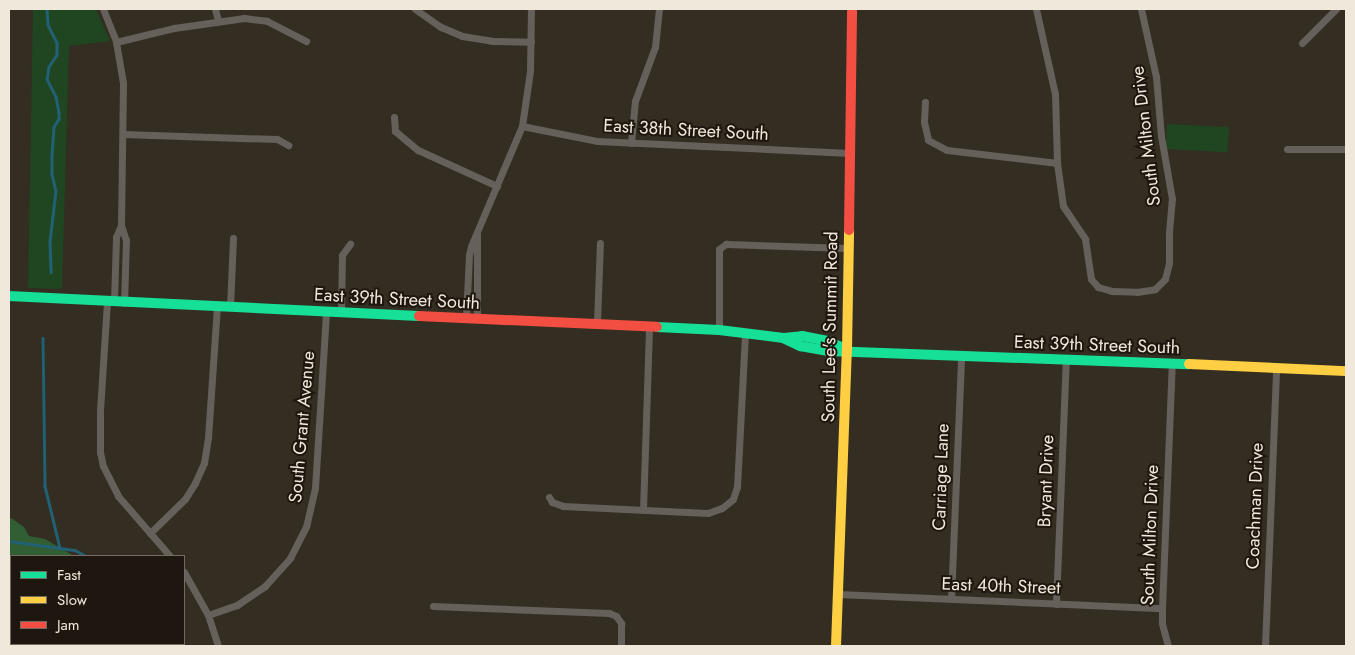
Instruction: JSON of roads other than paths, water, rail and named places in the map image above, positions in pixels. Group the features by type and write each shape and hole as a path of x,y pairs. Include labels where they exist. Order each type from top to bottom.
{"main road":[{"name":"South Lee's Summit Road","path":"836,646 847,350 852,9"},
{"name":"East 39th Street South","path":"9,296 719,330 784,338 800,346 829,351 847,350 1346,370"}],"street":[{"path":"104,9 116,42 123,83 121,225 126,240 115,302 100,410 100,452 108,479 118,496 169,555"},
{"path":"215,9 218,20"},
{"path":"415,9 441,27 462,36 492,41 530,42"},
{"path":"466,318 469,255 522,126 529,79 531,9"},
{"path":"631,143 636,101 655,47 658,9"},
{"path":"925,102 924,122 928,140 947,150 1057,163 1055,94 1036,9"},
{"name":"South Milton Drive","path":"1057,163 1063,206 1084,239 1091,280 1098,288 1112,291 1155,290 1165,279 1168,263 1168,232 1172,199 1160,126 1156,77 1141,9"},
{"path":"1302,43 1336,9"},
{"path":"116,42 218,20 244,18 262,20 276,25 306,41"},
{"path":"394,117 395,131 418,150 497,186"},
{"name":"East 38th Street South","path":"522,126 571,137 631,143 850,153"},
{"path":"122,134 277,139 288,145"},
{"path":"1287,150 1346,149"},
{"path":"477,234 477,319"},
{"path":"230,307 232,238"},
{"path":"597,323 600,243"},
{"path":"341,312 342,255 350,244"},
{"path":"719,330 720,249 726,244 848,248"},
{"path":"150,533 185,499 204,463 208,438 216,306"},
{"name":"South Grant Avenue","path":"208,614 237,605 265,586 290,558 306,527 315,488 326,312"},
{"path":"643,510 650,326"},
{"path":"549,497 552,502 563,506 708,513 722,508 733,500 737,487 745,332"},
{"name":"Carriage Lane","path":"951,599 961,356"},
{"name":"Bryant Drive","path":"1056,604 1066,360"},
{"name":"South Milton Drive","path":"1168,646 1162,624 1162,608 1172,364"},
{"name":"Coachman Drive","path":"1265,646 1276,368"},
{"path":"185,574 208,614 218,646"},
{"name":"East 40th Street","path":"838,594 1162,608"},
{"path":"433,606 609,613 618,619 622,629 621,646"}],"waterway":[{"path":"47,9 48,25 57,43 57,55 49,67 47,79 56,97 59,112 59,119 54,127 52,156 52,174 56,191 50,241 51,272"},
{"path":"43,338 45,486 60,548"},
{"path":"9,541 75,550 84,555"}]}
